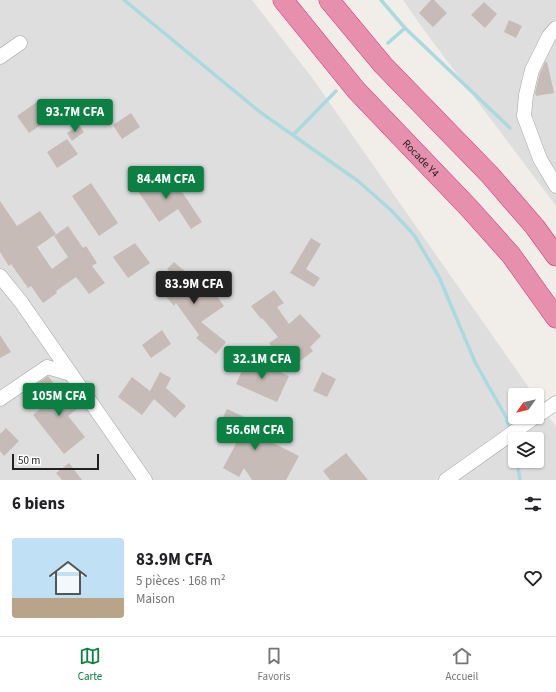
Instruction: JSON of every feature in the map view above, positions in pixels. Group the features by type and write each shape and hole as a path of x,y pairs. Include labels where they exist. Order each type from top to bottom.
{"highway":[{"name":"Rocade Y4","path":"283,0 356,90 469,208 511,255 556,318"},
{"path":"329,0 383,65 490,175 535,227 556,256"}],"street":[{"path":"556,28 549,36 532,70 526,95 524,116 540,158 556,186"},
{"path":"0,57 20,43"},
{"path":"0,276 21,302 145,480"},
{"path":"0,399 47,367 71,374"},
{"path":"544,411 556,403"},
{"path":"446,480 469,462 524,424"}],"shaded area":[{"path":"0,0 252,0 313,79 529,388 508,388 508,424 544,424 544,410 556,427 556,480 0,480"},
{"path":"403,0 556,0 556,206 424,30"}],"building":[{"path":"431,0 434,0 447,13 433,27 419,13"},
{"path":"484,2 497,14 485,28 471,15"},
{"path":"509,20 522,26 516,38 504,32"},
{"path":"545,62 547,62 554,93 536,96 535,93 540,73"},
{"path":"37,102 48,120 29,133 17,116"},
{"path":"131,113 140,127 122,139 113,125"},
{"path":"79,125 84,132 72,141 67,133"},
{"path":"67,139 78,154 57,168 47,152"},
{"path":"146,173 156,188 172,177 202,222 191,229 178,209 159,222 132,182"},
{"path":"91,183 118,223 99,236 72,196"},
{"path":"0,201 17,226 40,211 56,234 37,247 52,269 68,257 54,236 68,226 83,248 86,246 97,263 92,266 105,283 89,294 76,277 56,291 57,293 43,303 31,286 28,288 11,264 9,266 0,252"},
{"path":"311,238 321,244 306,269 320,278 314,287 290,273"},
{"path":"135,243 150,263 128,278 113,257"},
{"path":"174,262 183,269 200,290 208,284 224,306 201,322 226,342 216,354 196,338 199,335 176,303 174,306 159,288 174,276 167,269"},
{"path":"274,290 284,303 277,307 289,324 300,314 321,336 310,347 313,351 289,370 269,343 278,337 251,306"},
{"path":"162,330 171,344 151,358 142,345"},
{"path":"0,335 11,352 0,358"},
{"path":"248,357 289,376 277,402 236,384"},
{"path":"160,372 171,378 166,388 186,406 175,418 154,399 142,415 118,397 132,377 150,391"},
{"path":"322,372 336,379 327,397 313,391"},
{"path":"48,376 66,399 72,394 81,406 68,416 85,437 64,454 33,415 51,400 38,383"},
{"path":"227,409 260,424 255,434 299,456 286,480 252,480 244,468 239,477 223,468 238,440 217,430"},
{"path":"6,428 19,441 4,456 0,451 0,434"},
{"path":"346,453 368,480 330,480 323,471"},
{"path":"69,463 82,480 62,480 56,473"}],"waterway":[{"path":"124,0 260,112 358,181 391,210 414,235 439,277 475,362 506,417 510,431"},
{"path":"381,0 405,28 510,128"},
{"path":"388,43 405,28"},
{"path":"293,135 336,91"},
{"path":"518,468 520,480"}]}
